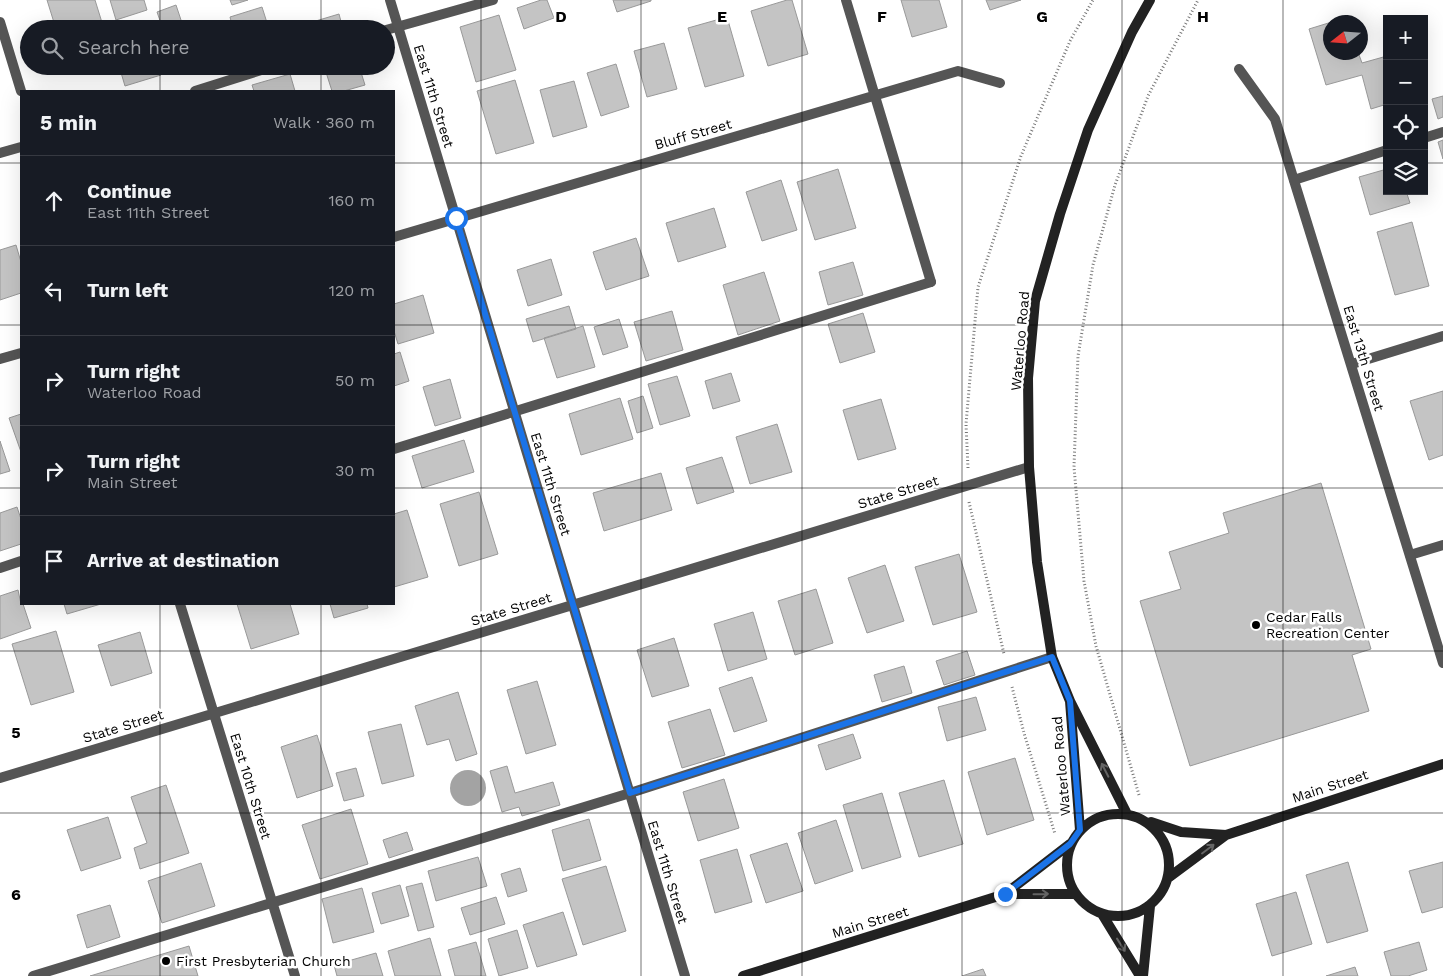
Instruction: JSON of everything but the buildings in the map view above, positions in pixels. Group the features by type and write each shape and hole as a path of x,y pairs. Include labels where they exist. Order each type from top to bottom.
{"main road":[{"name":"Waterloo Road","path":"1127,814 1070,701 1052,657 1037,562 1029,467 1028,378 1035,301 1060,214 1088,130 1132,32 1150,0"},
{"name":"Waterloo Road","path":"1070,701 1080,830"},
{"name":"Main Street","path":"1168,878 1226,835 1443,764"},
{"path":"1127,814 1143,819 1156,830 1166,844 1170,861 1168,878 1162,894 1150,906 1135,914 1118,917 1102,914 1086,906 1075,894 1068,878 1066,861 1070,844 1080,830 1094,819 1102,816 1127,814"},
{"name":"Main Street","path":"1143,819 1181,832 1226,835"},
{"name":"Main Street","path":"1005,894 1070,844"},
{"name":"Main Street","path":"743,976 1005,894 1075,894"},
{"path":"1142,976 1150,906"},
{"path":"1102,914 1142,976"}],"street":[{"name":"East 11th Street","path":"390,0 685,976"},
{"path":"395,27 493,0"},
{"path":"395,449 514,410 931,282 846,0"},
{"path":"0,22 21,90"},
{"name":"East 13th Street","path":"1239,69 1275,119 1443,664"},
{"name":"Bluff Street","path":"395,237 958,71 1000,84"},
{"path":"198,90 246,75"},
{"path":"1428,137 1443,132"},
{"path":"0,154 20,147"},
{"path":"1294,180 1383,151"},
{"path":"1352,364 1443,336"},
{"path":"0,359 20,352"},
{"name":"State Street","path":"0,778 1029,467"},
{"path":"1410,555 1443,545"},
{"path":"0,568 20,562"},
{"name":"East 10th Street","path":"180,605 295,976"},
{"path":"33,976 630,793 1052,657"}],"path":[{"path":"1055,835 1024,733 970,513 966,424 978,287 1022,156 1070,41 1093,0"},
{"path":"1140,797 1096,646 1084,581 1074,467 1078,356 1093,265 1115,185 1148,96 1198,0"}],"shaded area":[{"path":"468,770 475,771 481,775 485,781 485,795 481,801 475,805 468,806 461,805 455,801 451,795 450,788 451,781 455,775 461,771"}],"place":[{"name":"Cedar Falls Recreation Center","path":"1256,625"},
{"name":"First Presbyterian Church","path":"166,961"}],"route":[{"path":"456,218 630,793 1052,657 1070,701 1080,830 1070,844 1005,894"}]}
